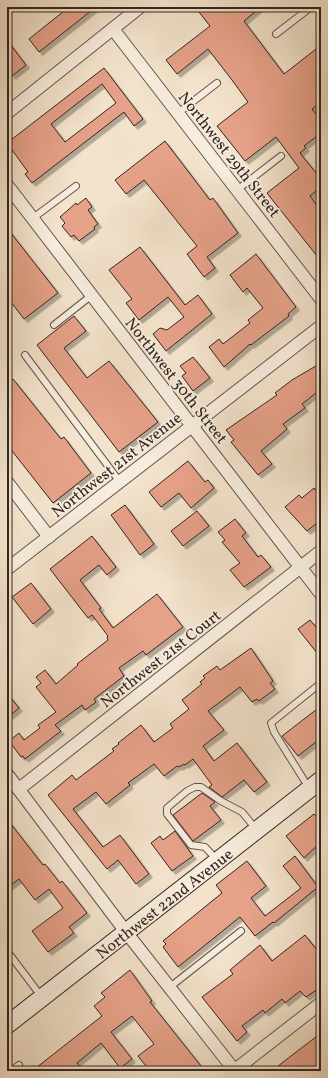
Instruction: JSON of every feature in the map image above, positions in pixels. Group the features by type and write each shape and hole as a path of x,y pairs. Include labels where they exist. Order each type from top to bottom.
{"main road":[{"name":"Northwest 22nd Avenue","path":"7,1025 315,785"}],"street":[{"path":"9,106 113,29 140,7"},
{"name":"Northwest 29th Street","path":"113,29 321,299"},
{"name":"Northwest 30th Street","path":"7,185 321,594"},
{"name":"Northwest 21st Avenue","path":"7,569 321,326"},
{"path":"7,482 49,537"},
{"name":"Northwest 21st Court","path":"19,789 321,551"},
{"path":"7,774 126,932 235,1070 321,1003"}],"lane":[{"path":"276,34 311,7"},
{"path":"178,113 217,83"},
{"path":"237,190 281,156"},
{"path":"32,218 76,186"},
{"path":"54,325 92,295"},
{"path":"25,355 120,482"},
{"path":"315,785 298,774 274,732 271,723 321,683"},
{"path":"218,861 205,847 191,845 167,814 167,808 186,791 195,787 201,787 242,812 257,830"},
{"path":"170,987 242,931"},
{"path":"7,951 42,997"},
{"path":"11,1071 19,1065"}],"building":[{"path":"69,7 96,7 39,52 29,39"},
{"path":"195,7 261,7 244,21 284,74 316,49 321,55 321,102 312,109 321,121 321,133 304,146 306,148 300,153 321,179 321,187 310,196 321,211 321,261 267,193 299,168 276,137 245,161 217,126 248,102 208,49 177,74 166,60 210,26"},
{"path":"7,40 26,65 12,76 7,69"},
{"path":"104,68 143,119 134,126 124,112 32,183 25,174 28,172 7,143","holes":["102,84 116,103 65,142 51,124"]},
{"path":"165,141 210,200 213,198 238,233 207,257 215,268 204,277 187,254 197,246 144,180 126,194 115,180"},
{"path":"86,198 92,207 88,210 98,224 94,227 95,229 79,241 74,235 71,237 62,226 65,223 60,217 76,203 77,205"},
{"path":"7,228 58,293 24,319 7,297"},
{"path":"140,247 185,305 198,295 212,314 166,351 153,334 160,328 167,330 184,317 168,297 139,320 126,303 132,299 109,270"},
{"path":"256,254 296,307 288,314 289,316 251,345 250,344 224,367 209,347 219,339 223,344 250,323 248,320 263,308 247,288 243,292 230,275"},
{"path":"74,316 86,331 64,348 87,378 109,361 158,422 119,452 37,345"},
{"path":"193,357 210,378 193,391 182,376 186,373 180,366"},
{"path":"321,363 321,389 302,404 305,408 283,424 287,429 261,451 272,464 258,475 231,442 234,440 226,430 277,395 275,393 292,380"},
{"path":"13,379 61,439 64,437 91,473 53,503 9,447 7,447 7,383"},
{"path":"188,461 205,482 208,480 214,488 191,508 179,493 161,507 149,492"},
{"path":"321,486 321,520 307,531 285,507 299,495 302,498 314,488 315,490"},
{"path":"125,505 154,544 140,555 111,515"},
{"path":"197,511 209,526 183,546 171,531"},
{"path":"235,519 246,533 242,536 258,557 261,555 271,567 244,587 230,570 240,563 222,542 225,540 218,532"},
{"path":"92,536 116,567 107,575 99,565 80,580 101,608 99,609 113,628 157,594 183,627 146,655 143,651 119,668 124,676 94,699 96,702 85,710 82,705 55,725 61,731 25,759 23,756 21,757 9,741 19,733 24,740 40,728 38,725 56,712 36,687 41,683 36,677 45,670 56,684 78,665 77,664 108,640 108,636 92,615 88,618 50,569"},
{"path":"31,583 51,609 33,624 12,597"},
{"path":"310,620 321,633 321,658 298,629"},
{"path":"251,648 273,681 270,683 275,689 259,701 257,699 252,702 240,687 208,711 224,730 203,746 214,761 237,743 267,782 254,792 244,780 222,797 209,787 212,785 193,759 185,765 184,764 179,767 177,766 164,776 154,764 128,783 130,785 106,804 96,792 73,809 103,847 120,835 149,874 136,884 118,860 107,869 48,795 72,775 76,780 114,751 112,749 119,744 118,743 141,725 154,742 173,728 170,724 189,709 182,700 202,684 200,682 205,678 203,676 217,666 220,670"},
{"path":"7,693 19,708 7,718"},
{"path":"321,706 321,738 298,756 282,736"},
{"path":"202,793 215,802 210,806 221,820 193,841 173,815"},
{"path":"314,814 317,817 321,814 321,842 304,858 286,836"},
{"path":"7,819 43,865 45,864 60,883 62,881 87,913 69,927 74,933 48,952 32,931 63,908 49,889 35,900 19,879 7,888"},
{"path":"175,831 193,856 172,871 151,843 160,836 163,840"},
{"path":"295,856 318,887 274,923 273,922 255,936 240,917 178,967 163,947 166,944 163,941 222,893 216,885 247,861 266,886 251,898 265,916 301,888 283,866"},
{"path":"305,935 321,955 321,987 306,997 300,991 285,1003 282,999 265,1013 263,1010 242,1026 247,1032 237,1041 202,997 233,974 230,970 260,945 272,961"},
{"path":"130,970 152,1001 150,1002 205,1071 150,1071 138,1056 154,1044 132,1016 111,1032 132,1059 120,1068 101,1043 77,1063 83,1071 32,1071 102,1016 94,1006 105,997 101,993"},
{"path":"321,1033 321,1071 272,1071 287,1059"}]}
